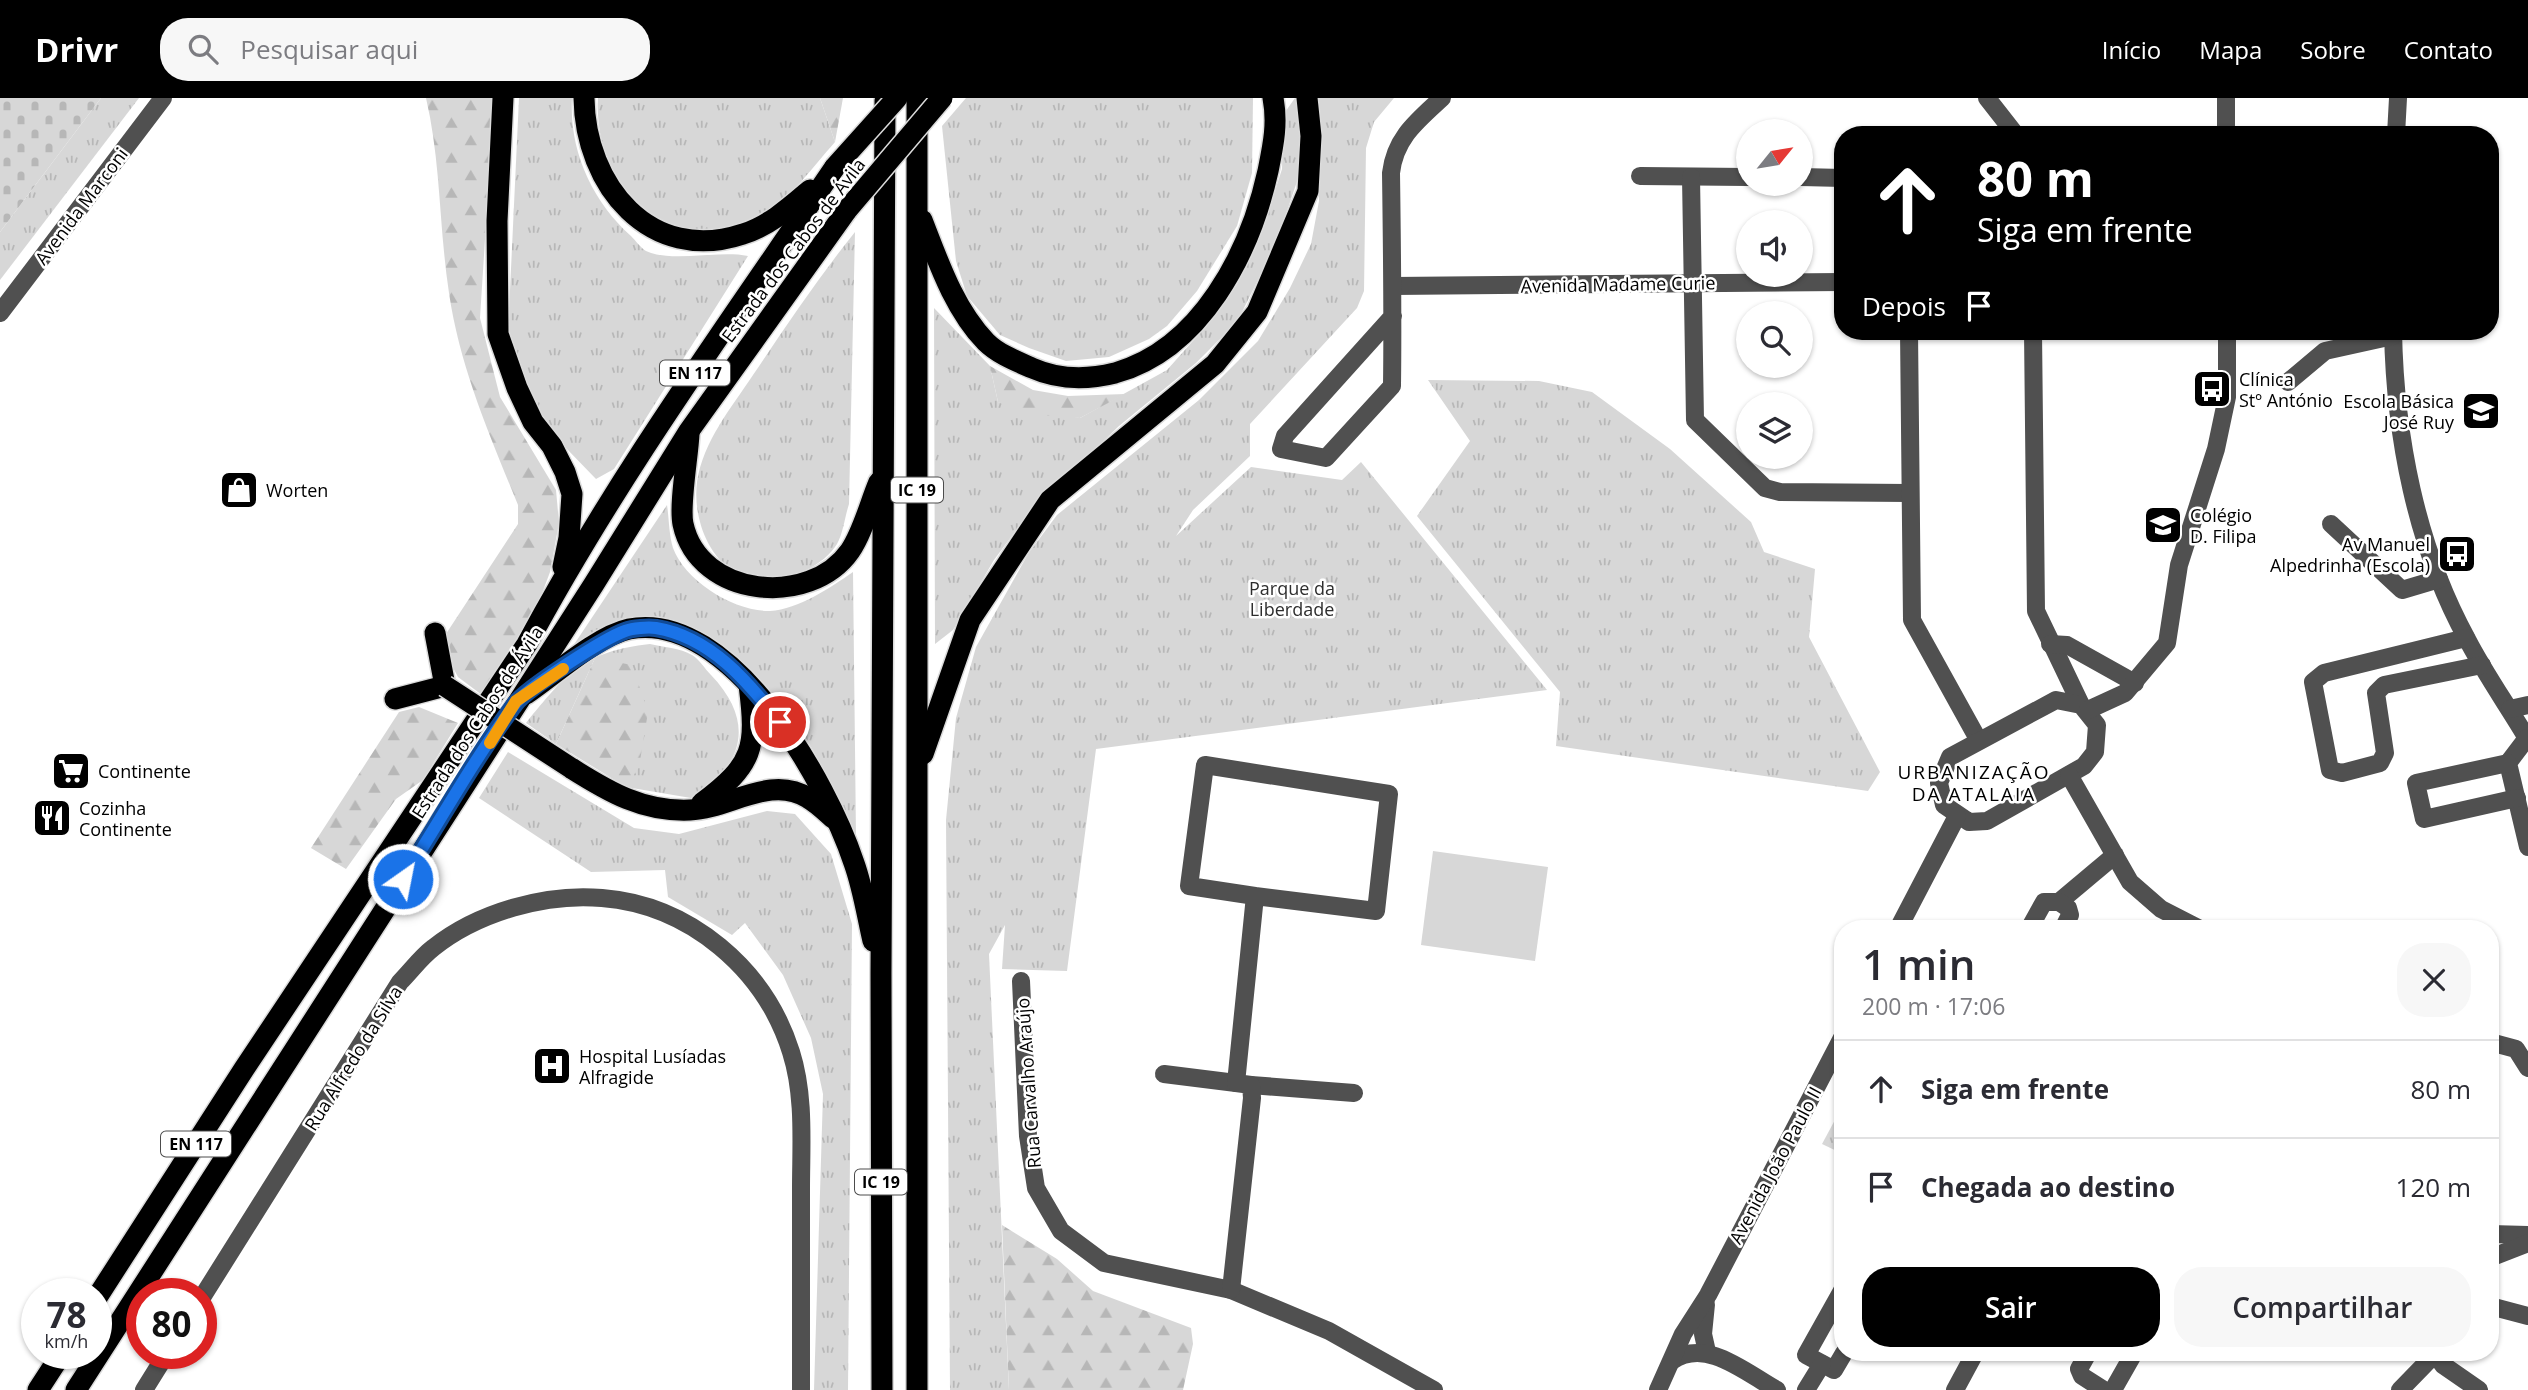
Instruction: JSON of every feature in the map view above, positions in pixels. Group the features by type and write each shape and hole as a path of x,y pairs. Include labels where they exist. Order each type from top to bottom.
{"highway":[{"path":"503,98 497,221 498,334 517,388 533,422 552,446 572,494 569,538 560,582"},
{"path":"584,98 585,124 603,178 622,205 650,228 671,238 707,240 743,235 790,208 835,167"},
{"name":"IC 19","path":"882,1390 885,98"},
{"name":"Estrada dos Cabos de Ávila","path":"110,1278 244,1069 527,644 560,582 697,369 835,167 897,98"},
{"name":"IC 19","path":"917,98 917,1390"},
{"name":"Estrada dos Cabos de Ávila","path":"76,1390 516,701 594,584 689,431 848,210 942,98"},
{"path":"918,210 946,279 962,310 986,342 997,350 1046,374 1077,378 1095,378 1142,365 1168,348 1201,316 1228,276 1259,211 1276,131 1273,98"},
{"path":"917,769 970,620 1050,500 1215,364 1257,312 1308,191 1311,136 1307,98"},
{"path":"689,431 682,523 693,547 708,565 735,582 754,587 797,587 817,580 842,558 849,551 883,472"},
{"path":"516,701 600,642 628,629 655,628 690,638 721,659 748,683 805,755 855,863 881,973"},
{"path":"435,633 445,686 604,789 634,803 664,809 692,810 759,792 784,790 807,796 837,822"},
{"path":"692,810 727,785 747,761 754,728 748,683"},
{"path":"395,699 445,686"},
{"path":"38,1390 52,1369"}],"street":[{"name":"Avenida Marconi","path":"0,313 163,98"},
{"path":"1393,316 1285,436 1281,449 1326,458 1392,386 1393,316 1393,158 1407,132 1442,98"},
{"path":"1987,98 2009,126"},
{"path":"2226,98 2227,126"},
{"path":"2396,126 2398,98"},
{"path":"1640,176 1736,177"},
{"path":"1691,177 1695,420 1765,488 1780,492 1909,493"},
{"path":"1813,177 1834,178"},
{"name":"Avenida Madame Curie","path":"1393,286 1834,282"},
{"path":"1909,340 1912,620 1979,741"},
{"path":"2033,340 2035,601 2039,623 2084,708 2097,726 2098,743 2091,760 2069,775 1987,821 1969,822 1956,816 1944,805 1940,794 1942,772 1950,757 2048,702 2065,699 2084,708 2111,702 2135,683 2161,652 2169,635 2179,565 2216,449 2227,397 2227,340"},
{"path":"2288,382 2325,351 2367,340"},
{"path":"2393,340 2394,395 2412,491 2439,579 2466,638 2528,739 2508,763 2416,783 2424,819 2517,797"},
{"path":"2331,524 2402,590 2439,579"},
{"path":"2466,638 2324,673 2313,682 2330,770 2342,773 2380,763 2385,753 2376,693 2384,685 2482,665"},
{"path":"2050,645 2067,645 2135,683"},
{"path":"2510,709 2528,705"},
{"path":"2508,763 2528,847"},
{"path":"1205,765 1389,794 1376,911 1255,896 1189,886 1205,765"},
{"path":"2069,775 2141,895 2184,920"},
{"path":"1903,920 1956,816"},
{"path":"2059,902 2115,855"},
{"name":"Rua Alfredo da Silva","path":"214,1278 400,982 433,948 467,928 513,908 579,896 620,899 656,909 688,923 734,958 758,985 779,1021 792,1053 801,1112 800,1390"},
{"path":"1231,1290 1250,1126 1243,1084 1255,896"},
{"path":"2034,920 2044,902 2059,902 2068,908 2070,915 2068,920"},
{"name":"Rua Carvalho Araújo","path":"1021,981 1028,1136 1036,1188 1061,1231 1104,1263 1231,1290 1329,1331 1434,1390"},
{"path":"2499,1043 2516,1049 2528,1068"},
{"name":"Avenida João Paulo II","path":"1658,1390 1684,1334 1708,1294 1834,1052"},
{"path":"1164,1074 1354,1093"},
{"path":"2499,1234 2528,1235"},
{"path":"2499,1254 2528,1243"},
{"name":"Avenida João Paulo II","path":"1707,1352 1703,1334 1708,1294"},
{"path":"1834,1305 1806,1355 1834,1370 1839,1361"},
{"path":"2499,1308 2528,1316"},
{"path":"1672,1362 1683,1353 1707,1352 1777,1390"},
{"path":"1955,1390 1971,1361"},
{"path":"2084,1361 2079,1369 2082,1376 2104,1390"},
{"path":"2113,1390 2129,1361"},
{"path":"2400,1390 2427,1361"},
{"path":"2440,1361 2479,1390"},
{"path":"1806,1390 1822,1364"},
{"path":"144,1390 157,1369"}],"green space":[{"path":"0,98 101,98 0,232"},
{"path":"101,98 139,98 0,280 0,232"},
{"path":"426,98 494,98 480,318 500,397 556,490 559,523 550,572 538,604 482,695 458,677 440,643 518,524 518,505 477,401 460,348 449,293 435,146"},
{"path":"519,98 572,98 574,137 594,191 617,222 646,251 669,256 748,256 614,469 596,479 564,446 531,399 508,333"},
{"path":"598,98 820,98 835,142 792,191 763,214 728,227 699,231 673,229 647,214 633,202 622,187 605,154 598,117"},
{"path":"820,98 843,98 835,142"},
{"path":"966,98 1253,98 1252,173 1237,226 1197,291 1167,326 1149,339 1109,357 1066,361 1000,335 967,296 956,261 942,126"},
{"path":"1295,98 1298,98 1302,167 1275,246 1237,322 1196,363 1119,426 1028,514 994,560 953,630 935,644 934,308 990,366 998,402 1080,418 1167,370 1208,324 1237,284 1263,228 1282,169 1283,115"},
{"name":"Parque da Liberdade","path":"1318,98 1394,98 1374,122 1366,148 1364,291 1357,308 1250,424 1250,456 1193,510 1176,536 1251,467 1342,480 1361,462 1547,690 1096,749 1067,971 1002,969 1005,925 989,954 1009,1390 950,1390 946,820 956,718 976,647 1028,554 1057,515 1199,400 1258,341 1290,288 1311,244 1319,201"},
{"path":"855,232 849,504 841,535 829,555 804,571 774,579 745,577 723,563 708,543 703,531 696,494 700,467 705,452 728,412 802,302"},
{"path":"990,366 1033,390 1068,396 1125,394 1080,418 1022,414 998,402"},
{"path":"1428,380 1539,381 1592,392 1670,449 1751,522 1764,552 1815,569 1809,637 1880,772 1868,791 1556,746 1560,692 1417,516 1470,441"},
{"path":"667,505 673,548 679,560 700,583 742,606 770,611 792,606 824,591 853,572 856,837 819,761 792,718 754,676 706,639 656,618 632,618 609,627 571,649"},
{"path":"650,644 682,651 697,659 725,692 738,726 738,742 723,772 691,798 626,787 595,658 627,647"},
{"path":"595,658 556,744 526,723 565,678"},
{"path":"595,658 632,665 648,712 639,767 626,787 556,744"},
{"path":"419,707 458,723 423,780 396,799 346,869 311,848 399,712"},
{"path":"508,752 634,828 679,834 767,811 795,814 831,854 852,924 848,1390 814,1390 823,1094 811,1038 783,975 745,923 732,935 668,897 665,870 591,872 479,798"},
{"path":"1433,851 1548,867 1535,961 1421,945"},
{"path":"1834,1122 1834,1150 1822,1144"},
{"path":"1002,1225 1057,1259 1093,1291 1191,1328 1193,1344 1183,1390 1009,1390"}],"slow traffic":[{"path":"490,743 516,701 563,669"}],"place":[{"name":"Clínica Stº António","path":"2212,389"},
{"name":"Escola Básica José Ruy","path":"2481,411"},
{"name":"Worten","path":"239,490"},
{"name":"Colégio D. Filipa","path":"2163,525"},
{"name":"Av Manuel Alpedrinha (Escola)","path":"2457,554"},
{"name":"Continente","path":"71,771"},
{"name":"Cozinha Continente","path":"52,818"},
{"name":"Hospital Lusíadas Alfragide","path":"552,1066"}],"district":[{"name":"URBANIZAÇÃO DA ATALAIA","path":"1974,783"}],"route":[{"path":"403,879 516,701 600,642 628,629 655,628 690,638 721,659 748,683 780,722"}]}
